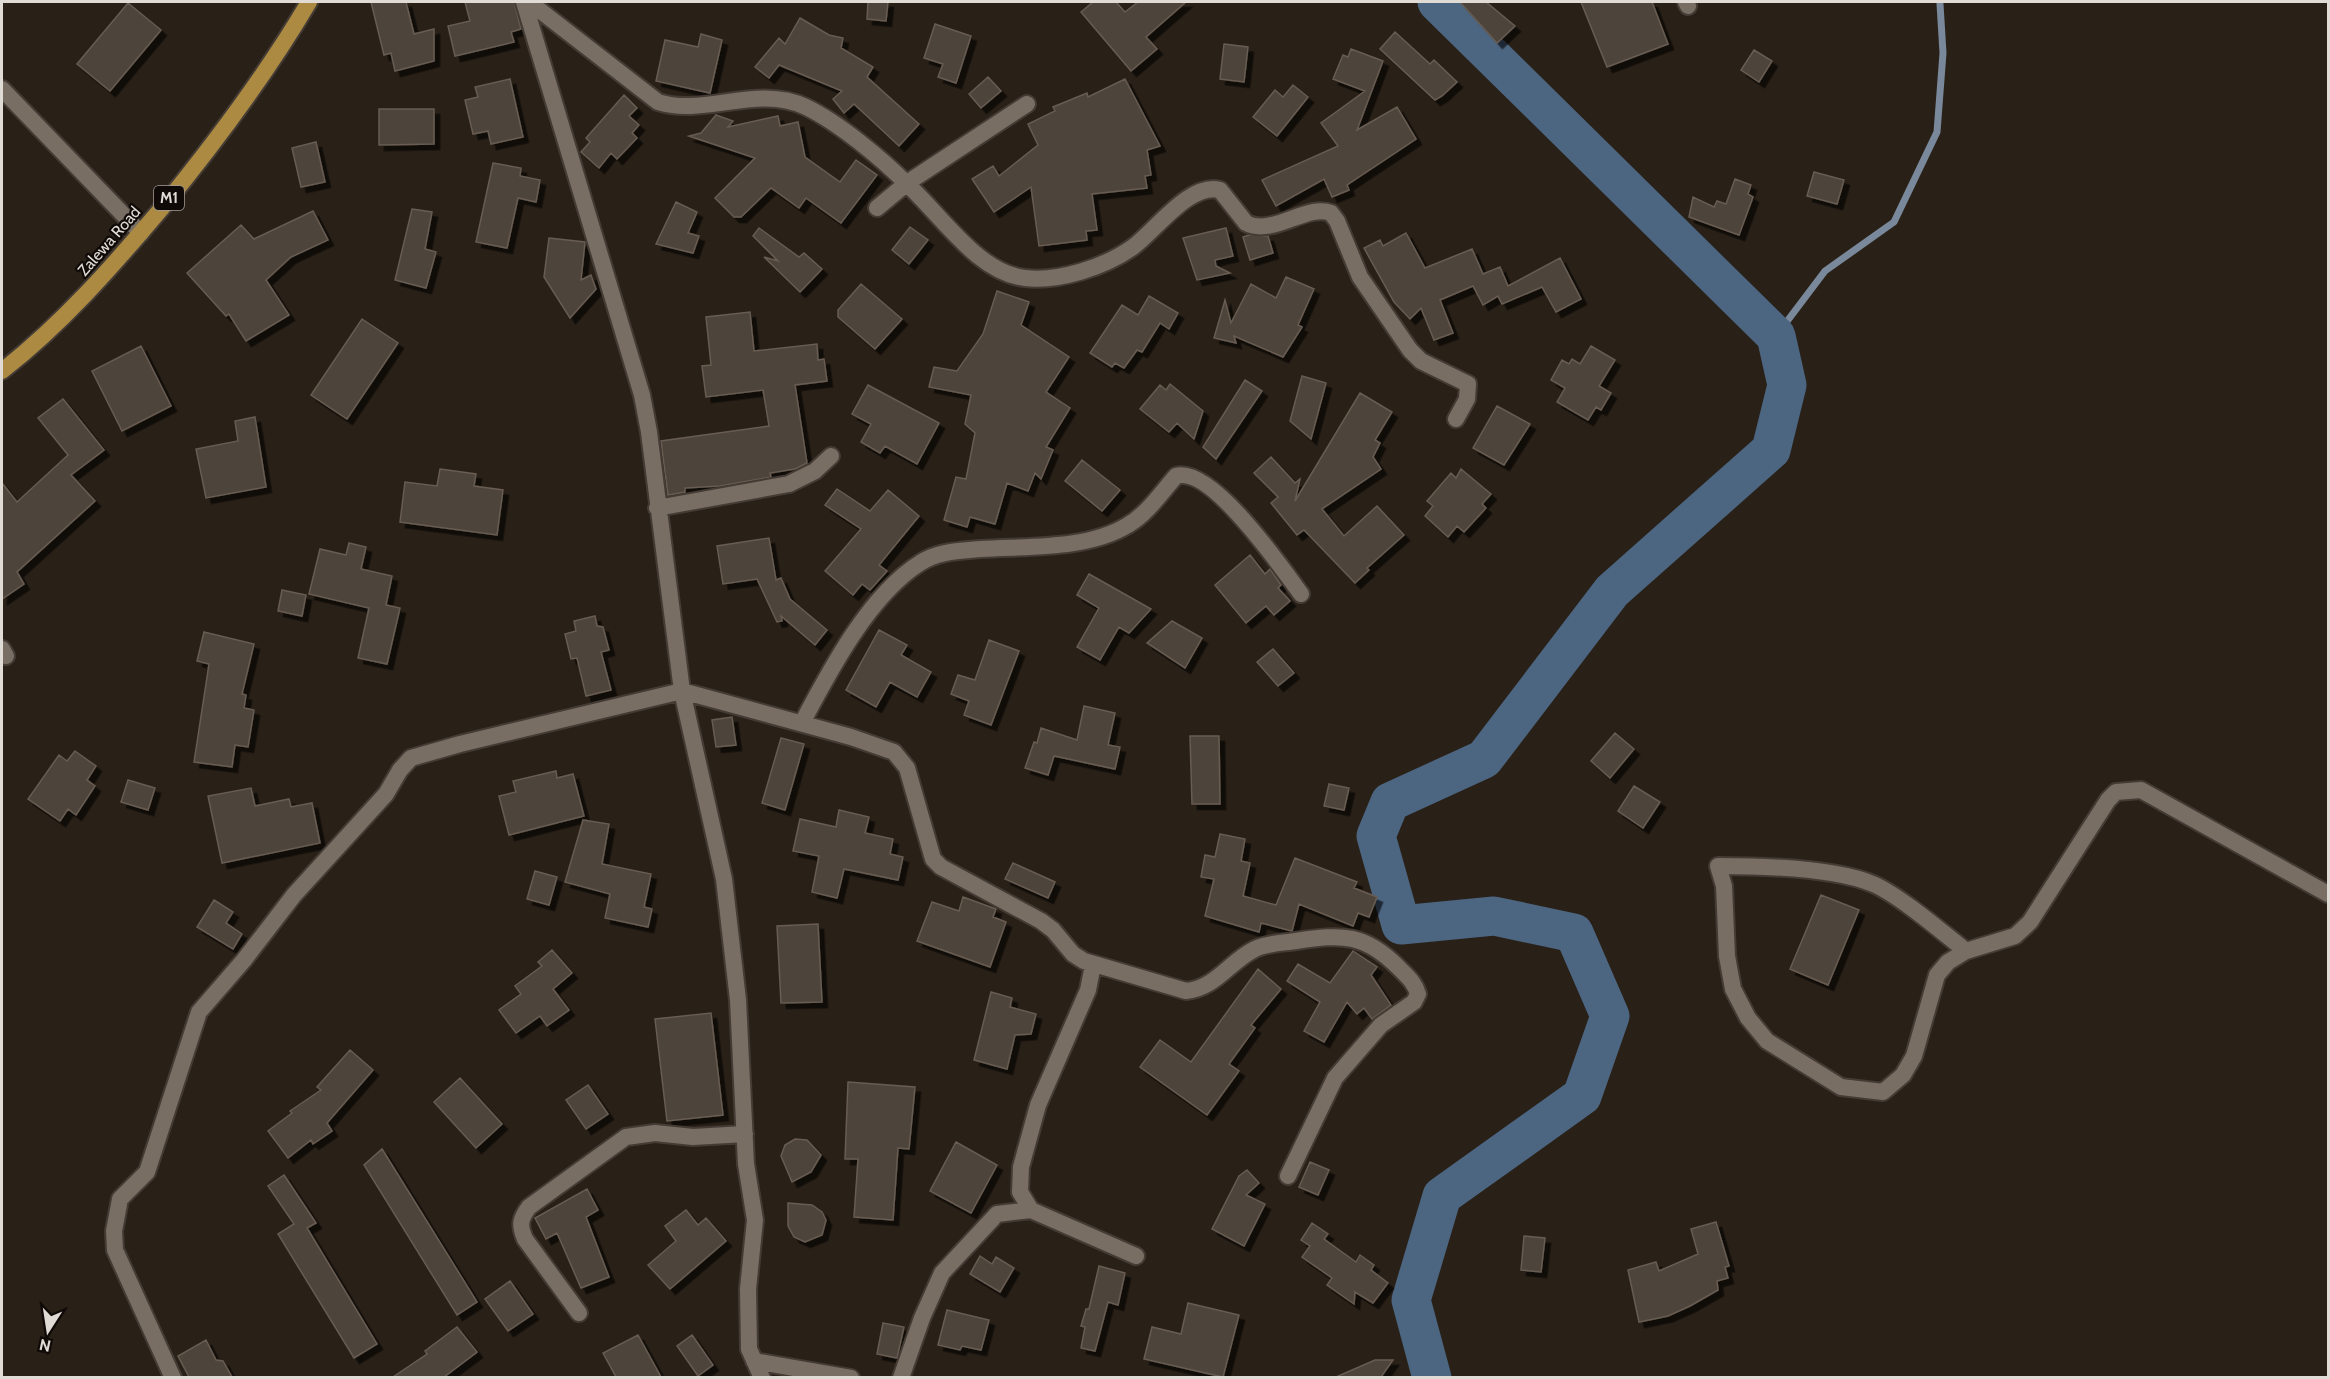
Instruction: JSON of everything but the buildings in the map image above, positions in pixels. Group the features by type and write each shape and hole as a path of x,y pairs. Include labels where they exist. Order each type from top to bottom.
{"highway":[{"name":"Zalewa Road","path":"2,371 29,349 110,270 141,233 219,138 287,40 309,2"}],"street":[{"path":"526,2 658,102 671,107 768,98 805,106 862,145 907,183 984,263 1007,275 1040,279 1085,269 1121,254 1189,197 1203,189 1220,190 1246,223 1251,226 1278,224 1326,211 1337,221 1360,277 1410,350 1421,361 1468,384 1467,399 1456,419"},
{"path":"526,2 642,395 649,432 682,691 724,879 738,1000 749,1186 755,1220 748,1289 749,1349 762,1377"},
{"path":"2,89 141,233"},
{"path":"877,208 907,183 1027,104"},
{"path":"657,508 789,484 815,471 831,456"},
{"path":"802,723 838,656 870,613 920,562 945,552 1040,549 1114,531 1127,526 1141,516 1176,476 1183,474 1198,479 1252,527 1301,594"},
{"path":"173,1377 115,1250 114,1231 120,1198 147,1172 199,1012 244,960 294,895 386,794 400,770 411,758 460,744 682,691 802,723 894,752 907,768 933,859 941,867 1041,921 1053,930 1073,954 1093,965 1171,989 1198,990 1255,949 1333,935 1367,943 1389,957 1416,985 1418,994 1414,1002 1381,1025 1335,1078 1288,1176"},
{"path":"1966,951 1874,884 1847,876 1760,866 1718,866 1724,886 1727,956 1733,989 1748,1018 1767,1041 1841,1087 1883,1092 1903,1075 1914,1056 1937,975 1948,962 1966,951 2014,936 2030,922 2108,800 2116,792 2141,790 2328,894"},
{"path":"1030,1210 1020,1192 1021,1167 1038,1105 1088,990 1093,965"},
{"path":"579,1312 525,1239 520,1228 521,1217 529,1207 626,1137 656,1133 693,1137 745,1134"},
{"path":"901,1377 921,1317 942,1273 997,1214 1030,1210 1136,1256"},
{"path":"754,1361 851,1377"}],"waterway":[{"path":"1432,1378 1411,1300 1442,1196 1582,1096 1610,1016 1574,933 1494,916 1401,925 1376,836 1390,802 1484,759 1612,591 1771,450 1787,385 1776,336 1437,2"},
{"path":"1776,336 1825,271 1894,222 1937,132 1943,53 1940,4"}]}
